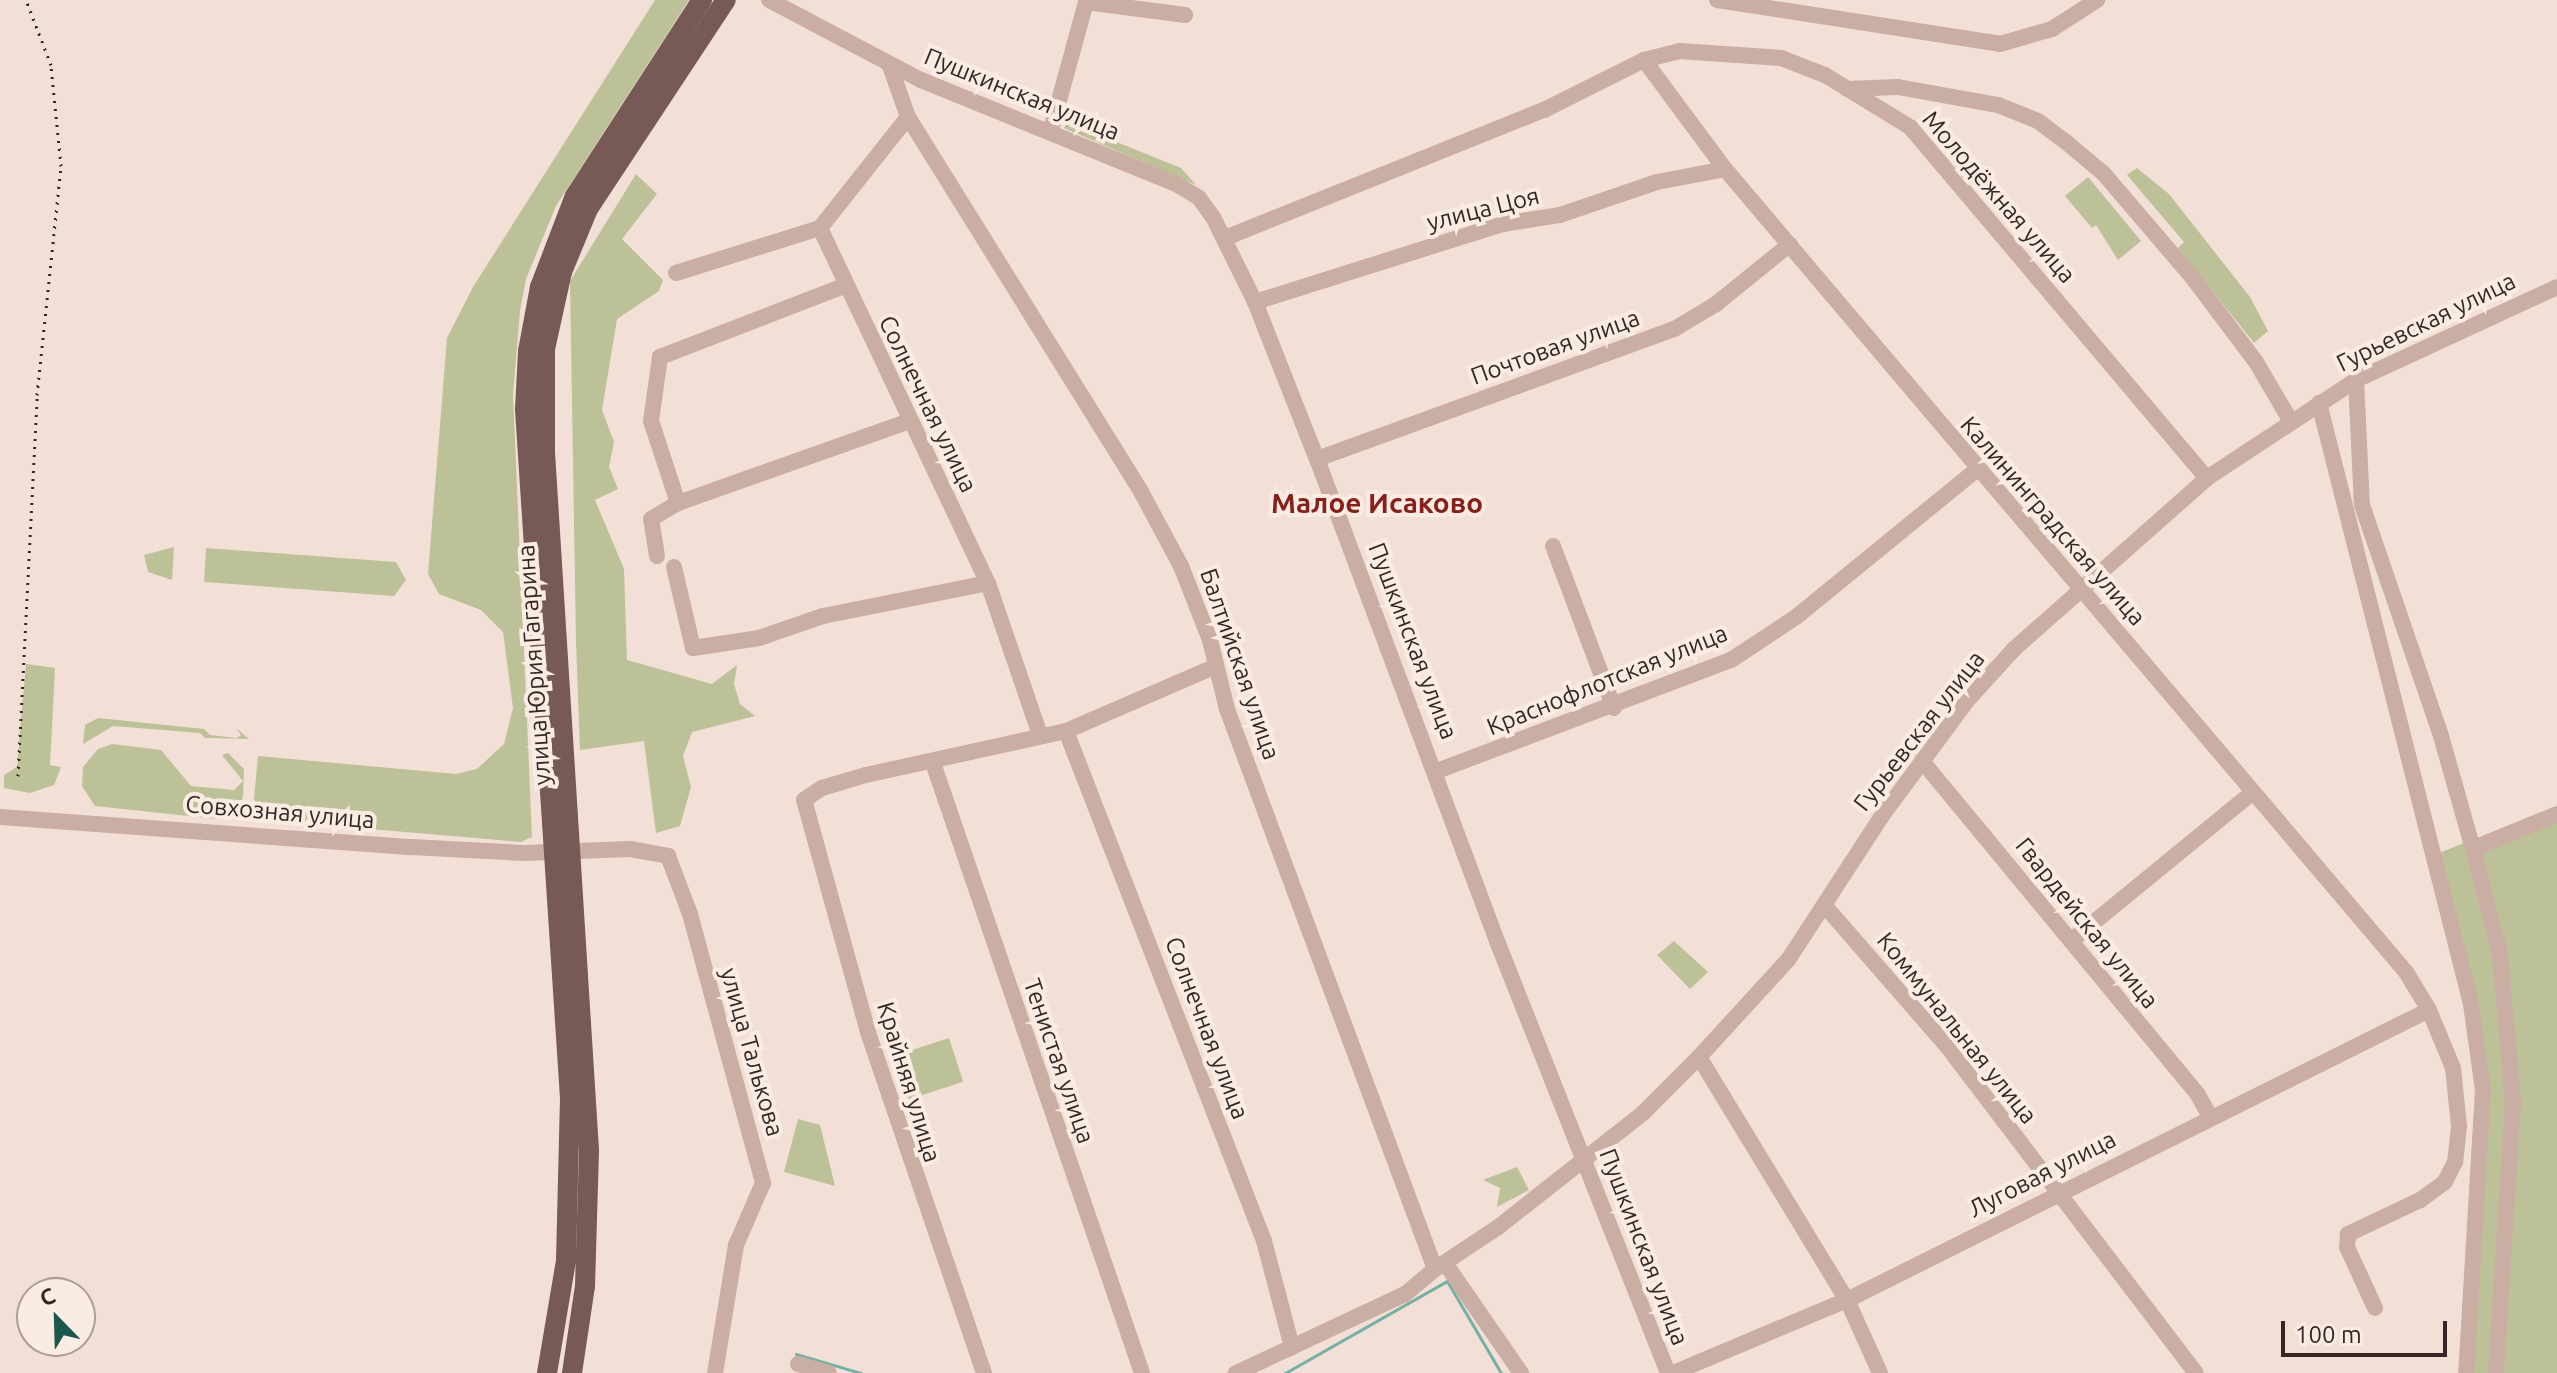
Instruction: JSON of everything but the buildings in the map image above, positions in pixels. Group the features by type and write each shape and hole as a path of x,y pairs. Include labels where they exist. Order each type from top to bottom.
{"main road":[{"name":"улица Юрия Гагарина","path":"572,1373 585,1286 589,1150 525,409 534,311 575,196 702,0"},
{"name":"улица Юрия Гагарина","path":"547,1373 566,1261 571,1179 564,852 543,414 552,309 575,235 602,183 726,0"}],"street":[{"name":"Пушкинская улица","path":"769,0 890,66 1051,130 1199,198 1225,238 1255,302 1437,771 1497,941 1670,1373"},
{"path":"1717,0 2000,44 2052,29 2097,0"},
{"path":"1051,130 1086,2 1185,15"},
{"name":"Молодёжная улица","path":"1225,238 1544,110 1644,60 1679,51 1781,58 1847,89 1910,127 2207,478"},
{"name":"Калининградская улица","path":"1644,60 1725,169 1976,470 2406,972 2429,1010 2453,1068 2459,1126 2455,1162 2445,1182 2420,1200 2348,1234 2347,1247 2375,1308"},
{"name":"Балтийская улица","path":"890,66 908,117 1139,488 1181,566 1216,666 1227,709 1437,1269 1521,1373"},
{"path":"1847,89 1898,87 1998,105 2038,121 2104,174 2192,277 2256,362 2290,420"},
{"path":"676,273 820,228 908,117"},
{"name":"улица Цоя","path":"1255,302 1503,224 1560,215 1657,182 1725,169"},
{"name":"Солнечная улица","path":"820,228 844,286 988,583 1040,735"},
{"name":"Почтовая улица","path":"1317,459 1676,328 1716,304 1790,244"},
{"path":"678,503 651,421 660,357 844,286"},
{"name":"Гурьевская улица","path":"1236,1373 1405,1294 1643,1113 1788,960 1922,761 2014,649 2207,478 2290,420 2356,380 2557,287"},
{"path":"2356,380 2362,505 2441,736 2500,954 2513,1102 2496,1373"},
{"path":"2319,403 2471,1004 2483,1090 2466,1373"},
{"path":"657,556 651,519 678,503 910,421"},
{"name":"Краснофлотская улица","path":"1437,771 1614,708 1731,660 1796,617 1976,470"},
{"path":"1553,546 1614,708"},
{"path":"674,567 693,648 759,638 823,616 988,583"},
{"path":"933,763 1066,731 1216,666"},
{"name":"Солнечная улица","path":"1066,731 1264,1241 1292,1347"},
{"name":"Гвардейская улица","path":"1922,761 2071,941 2211,1118"},
{"name":"Крайняя улица","path":"933,763 851,779 804,800 876,1060 984,1373"},
{"name":"Тенистая улица","path":"933,763 1142,1373"},
{"path":"2071,941 2252,793"},
{"path":"2473,849 2557,814"},
{"name":"Совхозная улица","path":"0,817 524,853 564,852"},
{"name":"улица Талькова","path":"564,852 630,849 668,856 737,1080 763,1183 736,1245 715,1373"},
{"name":"Коммунальная улица","path":"1825,906 1946,1045 2196,1373"},
{"name":"Луговая улица","path":"1670,1373 1847,1300 2429,1010"},
{"path":"1699,1057 1847,1300 1880,1373"},
{"path":"798,1364 829,1373"}],"green space":[{"path":"655,0 689,0 556,206 526,279 520,311 513,395 532,837 521,842 265,820 254,799 258,756 456,774 477,769 504,744 513,708 503,632 481,610 439,594 428,574 447,338 473,287"},
{"path":"1067,122 1181,168 1196,185 1064,128"},
{"path":"2137,168 2169,194 2250,297 2268,331 2254,343 2178,248 2184,242 2127,175"},
{"path":"636,174 657,194 622,239 663,280 659,291 617,319 602,410 614,442 609,467 618,489 595,500 624,569 627,660 712,684 737,665 734,684 740,704 755,716 692,732 683,756 691,787 680,826 656,833 644,741 580,750 576,642 570,281"},
{"path":"2088,177 2141,241 2118,260 2096,225 2092,228 2065,196"},
{"path":"174,547 172,580 148,572 144,555"},
{"path":"206,548 396,562 406,580 394,596 204,582"},
{"path":"26,664 55,668 50,765 61,767 54,785 30,793 4,788 4,775 17,767"},
{"path":"98,718 204,729 210,735 237,738 241,735 236,728 249,739 205,738 200,733 113,726 83,744 85,725"},
{"path":"112,744 161,750 191,786 234,790 243,781 222,755 228,753 244,769 243,795 241,805 235,813 217,819 95,806 82,786 83,767 98,749"},
{"path":"2557,806 2557,1373 2465,1373 2476,1178 2475,1063 2434,855"},
{"path":"1674,941 1708,972 1690,989 1657,955"},
{"path":"949,1038 963,1082 907,1100 893,1056"},
{"path":"798,1119 820,1125 835,1186 784,1172"},
{"path":"1517,1167 1529,1190 1497,1207 1500,1188 1483,1180"}],"waterway":[{"path":"1285,1373 1447,1281 1501,1373"},
{"path":"796,1354 861,1373"}],"railway":[{"path":"18,776 37,395 61,166 51,65 26,0"}],"district":[{"name":"Малое Исаково","path":"1377,503"}]}
